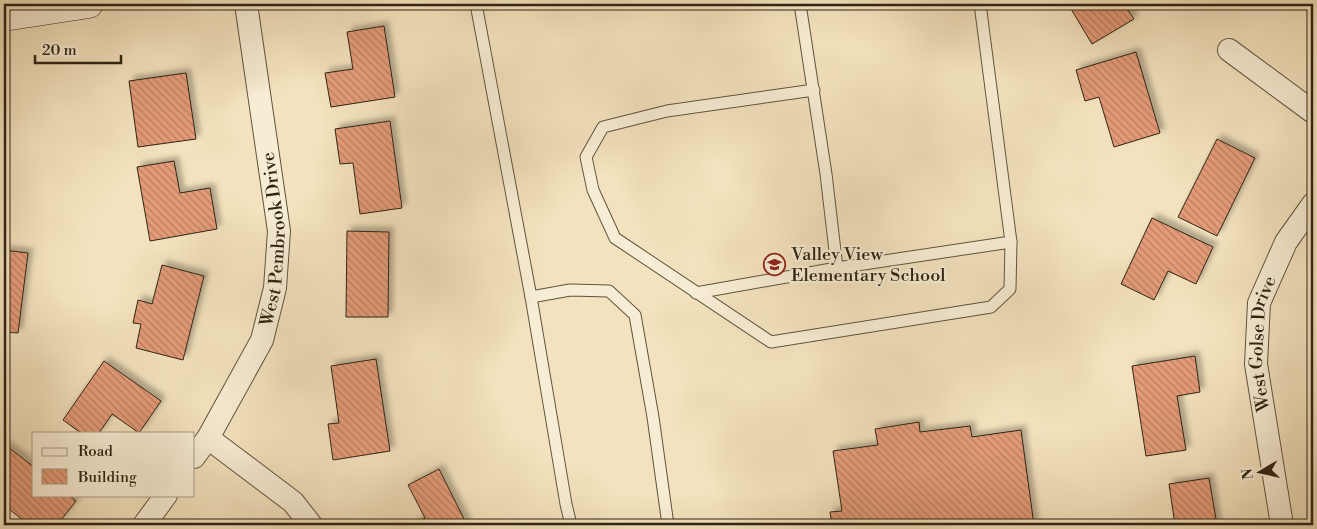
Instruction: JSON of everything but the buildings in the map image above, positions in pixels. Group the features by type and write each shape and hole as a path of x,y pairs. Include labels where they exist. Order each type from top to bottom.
{"street":[{"path":"4,17 89,4"},
{"name":"West Pembrook Drive","path":"195,456 208,438 262,340 276,279 279,231 246,4"},
{"path":"1229,50 1313,112"},
{"name":"West Golse Drive","path":"1282,525 1256,364 1259,303 1286,242 1313,204"},
{"path":"208,438 294,502 311,525"},
{"path":"144,525 165,496"}],"lane":[{"path":"476,4 531,297 571,525"},
{"path":"800,4 814,90 837,268"},
{"path":"814,90 667,111 603,127 586,157 593,190 615,238 771,342 991,307 1010,289 1011,242 980,4"},
{"path":"696,292 837,268 1011,242"},
{"path":"531,297 570,290 609,291 634,315 653,417 668,525"}],"place":[{"name":"Valley View Elementary School","path":"775,264"}]}
